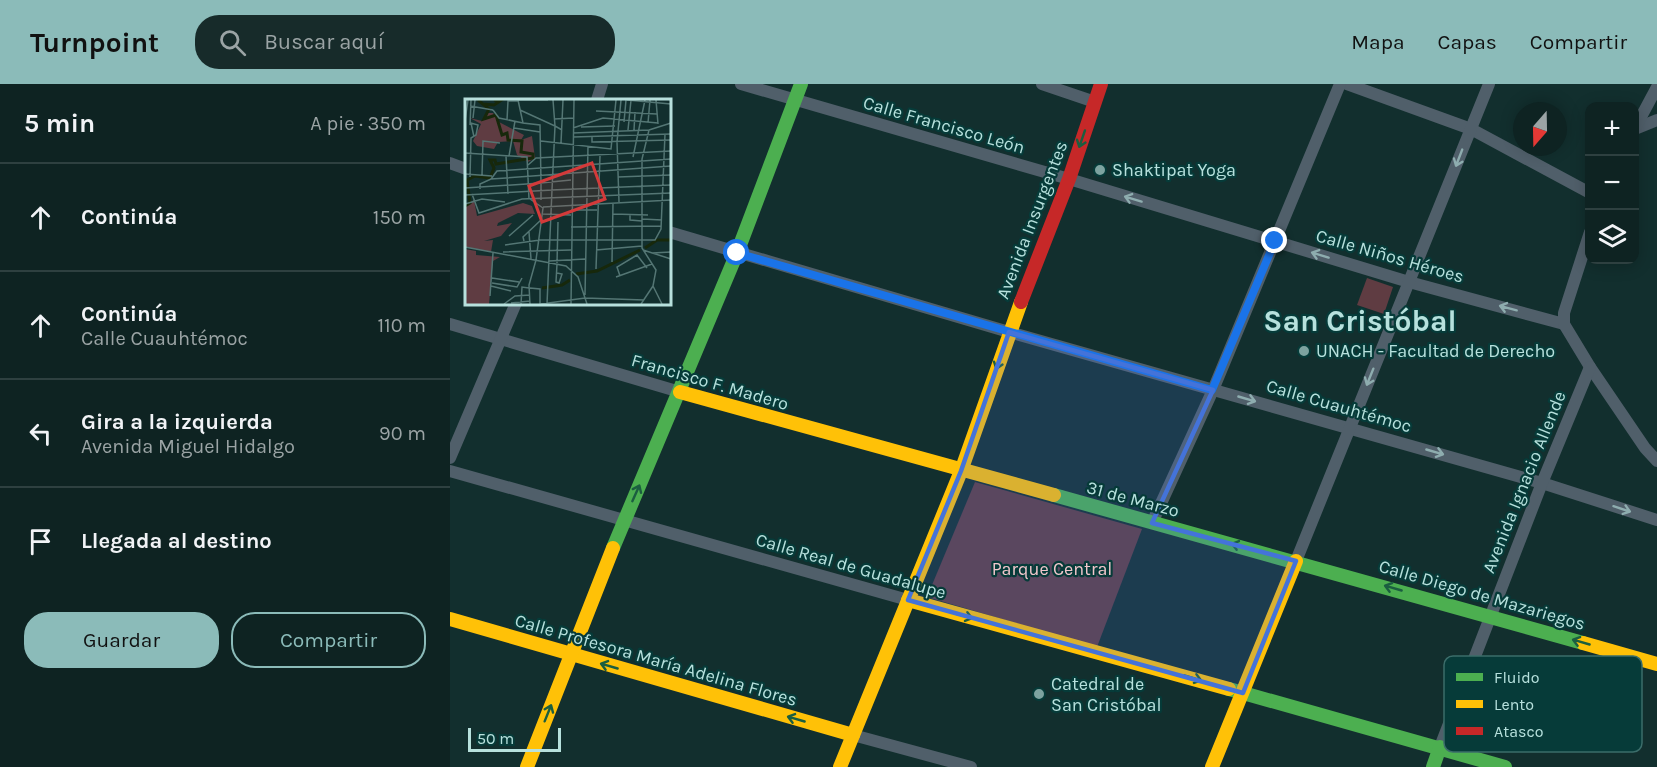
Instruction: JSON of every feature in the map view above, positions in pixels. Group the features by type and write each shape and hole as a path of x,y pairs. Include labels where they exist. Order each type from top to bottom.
{"street":[{"path":"597,99 602,84"},
{"name":"Calle Francisco León","path":"741,84 1069,179"},
{"path":"526,767 624,521 737,253 801,84"},
{"path":"1042,84 1095,102"},
{"name":"Avenida Insurgentes","path":"840,767 961,471 1009,332 1069,179 1101,84"},
{"path":"1152,523 1212,390 1340,84"},
{"path":"1347,84 1471,129 1585,190"},
{"path":"1212,767 1489,84"},
{"path":"1639,122 1657,87"},
{"path":"1639,128 1657,120"},
{"path":"450,164 465,169"},
{"name":"Calle Niños Héroes","path":"1069,179 1408,282 1564,324"},
{"name":"Calle Cuauhtémoc","path":"670,232 1009,332 1542,483 1657,520"},
{"path":"1585,248 1564,313 1564,324 1590,367 1645,448 1657,461"},
{"path":"450,458 516,304"},
{"name":"Francisco F. Madero","path":"450,324 499,340 961,471"},
{"name":"Avenida Ignacio Allende","path":"1475,656 1542,483 1590,367"},
{"name":"Calle Real de Guadalupe","path":"450,471 1444,748"},
{"name":"31 de Marzo","path":"961,471 1296,561"},
{"name":"Calle Diego de Mazariegos","path":"1296,561 1629,656"},
{"name":"Calle Profesora María Adelina Flores","path":"450,619 853,735"},
{"name":"Calle Diego de Mazariegos","path":"1642,660 1657,664"},
{"path":"853,735 971,767"},
{"name":"Avenida Ignacio Allende","path":"1440,747 1444,737"},
{"path":"1432,767 1440,747"},
{"name":"Calle Real de Guadalupe","path":"1456,752 1505,767"}],"highlighted area":[{"path":"1009,332 1213,390 1152,523 1296,561 1243,693 908,600 961,471"}],"green space":[{"path":"1367,278 1393,287 1384,314 1357,305"},
{"name":"Parque Central","path":"975,482 1142,529 1097,647 927,597"}],"traffic: fast":[{"path":"613,548 737,253 801,84"},
{"path":"1054,495 1583,643"},
{"path":"1229,689 1444,750"},
{"path":"1433,767 1440,747"},
{"path":"1452,752 1505,767"}],"traffic: slow":[{"path":"840,767 961,471 1021,302"},
{"path":"680,392 1054,495"},
{"path":"527,767 613,548"},
{"path":"1212,767 1296,561"},
{"path":"908,600 1229,689"},
{"path":"450,619 853,735"},
{"path":"1583,643 1629,656"},
{"path":"1642,660 1657,664"}],"traffic: jam":[{"path":"1021,302 1069,179 1101,84"}],"place":[{"name":"Shaktipat Yoga","path":"1100,170"},
{"name":"UNACH - Facultad de Derecho","path":"1304,351"},
{"name":"Catedral de San Cristóbal","path":"1039,694"}],"district":[{"name":"San Cristóbal","path":"1360,321"}],"route":[{"path":"737,253 1212,390 1275,241"}]}
